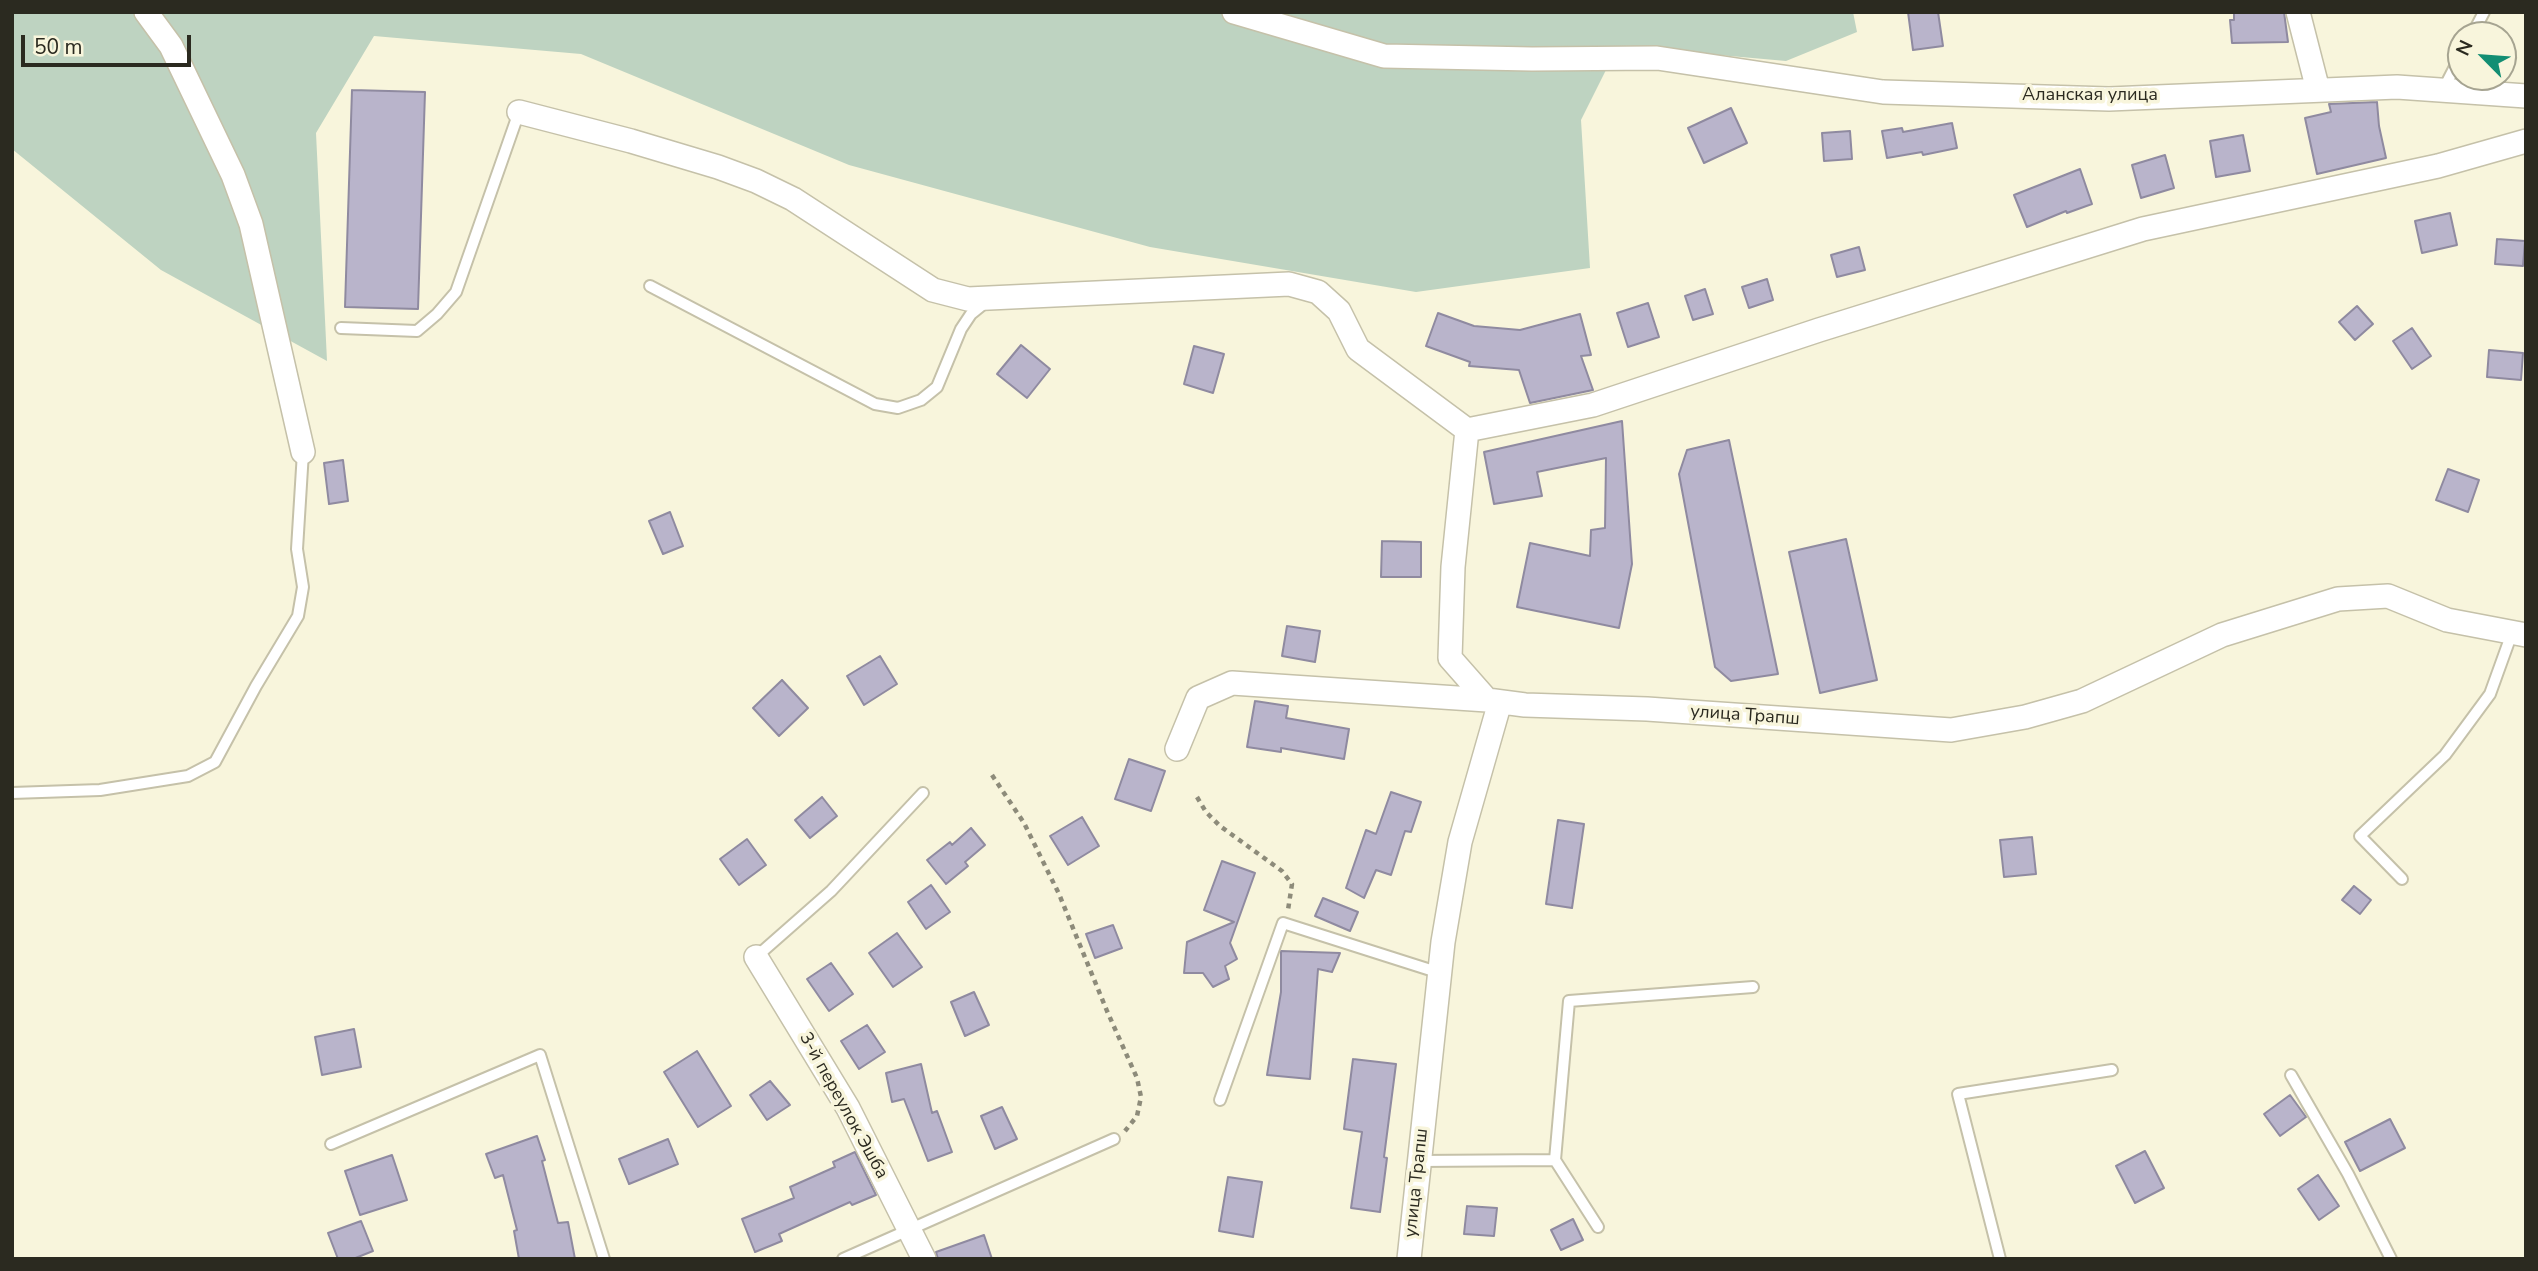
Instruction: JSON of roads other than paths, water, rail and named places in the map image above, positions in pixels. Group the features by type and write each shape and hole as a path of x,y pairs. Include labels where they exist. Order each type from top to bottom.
{"street":[{"path":"146,12 171,46 233,175 247,212 303,452"},
{"name":"Аланская улица","path":"1234,12 1384,56 1657,58 1883,92 2109,99 2397,87 2526,96"},
{"path":"2298,12 2318,90"},
{"path":"519,111 643,145 755,181 793,198 933,290 968,299 1289,284 1318,292 1339,311 1358,349 1467,430 1592,405 1819,330 2143,229 2438,166 2526,141"},
{"path":"1467,430 1453,567 1450,658 1493,701"},
{"name":"улица Трапш","path":"1409,1259 1440,973 1460,842 1493,701 1951,730 2025,717 2082,701 2222,635 2338,599 2389,596 2446,620 2519,634"},
{"path":"1177,749 1198,698 1232,683 1493,701"},
{"name":"3-й переулок Эшба","path":"756,957 848,1108 924,1259"}],"lane":[{"path":"2443,90 2447,82"},
{"path":"341,328 416,331 437,314 456,292 519,111"},
{"path":"650,286 875,404 898,408 920,400 937,387 961,329 971,314 989,299"},
{"path":"12,793 100,790 188,776 215,762 298,616 303,587 297,549 303,452"},
{"path":"2402,879 2360,836 2445,755 2490,694 2519,634"},
{"path":"756,957 831,891 923,793"},
{"path":"1220,1100 1283,923 1440,973"},
{"path":"1598,1227 1555,1160 1569,1001 1753,987"},
{"path":"331,1144 540,1055 604,1259"},
{"path":"2000,1259 1958,1094 2112,1070"},
{"path":"2291,1075 2348,1174 2391,1259"},
{"path":"843,1259 1114,1139"},
{"path":"1419,1161 1555,1160"}]}
